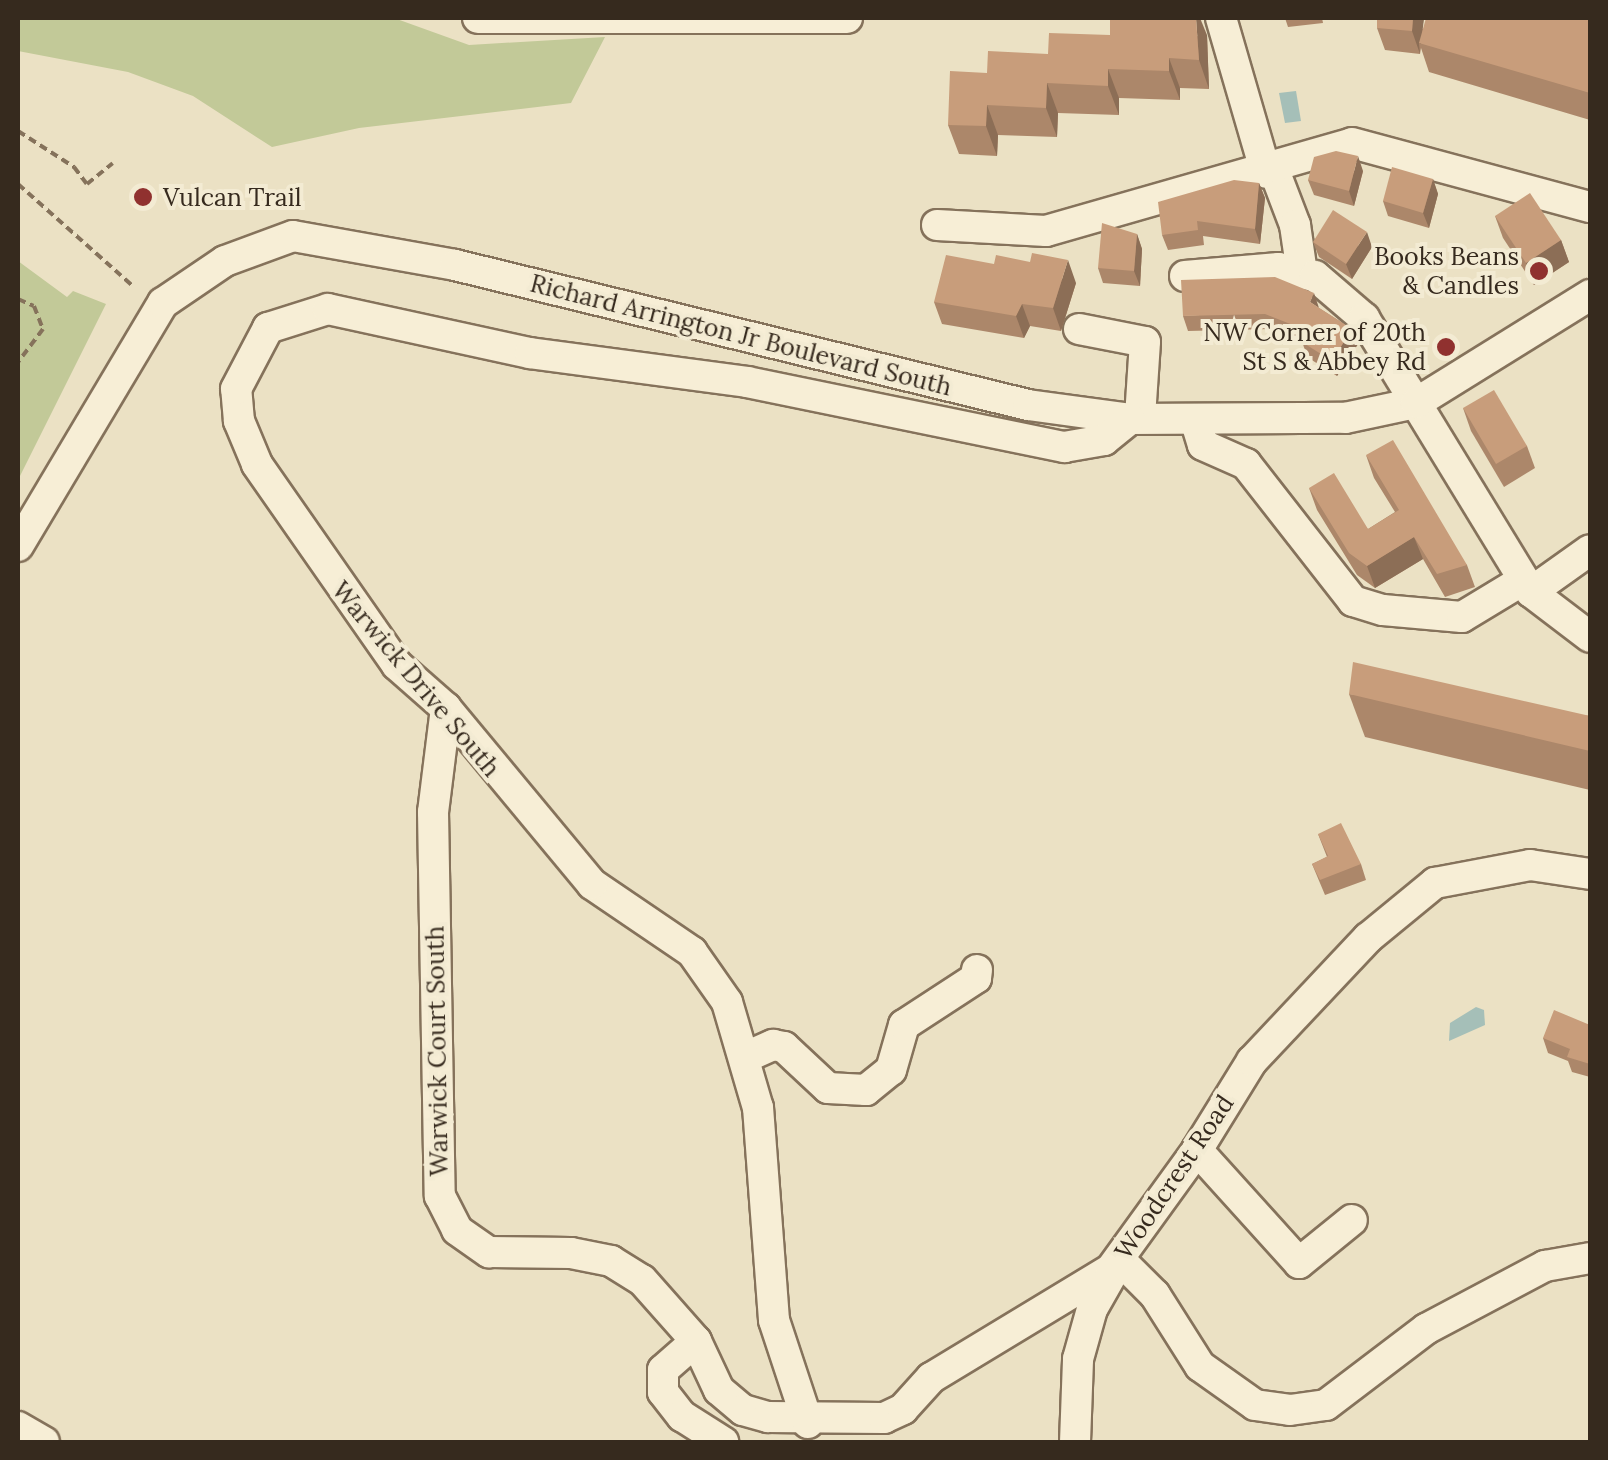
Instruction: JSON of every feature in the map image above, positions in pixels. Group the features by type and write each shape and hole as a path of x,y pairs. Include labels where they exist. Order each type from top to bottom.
{"street":[{"path":"478,18 847,18"},
{"path":"1221,18 1270,172 1295,225 1302,273"},
{"path":"937,225 1046,231 1270,172 1352,143 1590,207"},
{"name":"Richard Arrington Jr Boulevard South","path":"18,546 163,302 200,274 293,236 454,265 1028,405 1135,419 1345,418 1416,403 1590,295"},
{"path":"1185,276 1279,268 1315,276 1364,318 1527,586 1590,637"},
{"name":"Warwick Drive South","path":"808,1422 774,1320 758,1108 727,1002 692,952 592,884 446,708 397,665 354,612 257,464 238,420 236,389 248,357 268,328 300,314 328,308 530,353 747,382 1064,447 1104,440 1135,419"},
{"path":"1079,329 1145,342 1135,419"},
{"path":"1195,418 1202,445 1246,464 1353,600 1462,618 1590,550"},
{"name":"Warwick Court South","path":"446,708 432,812 440,1196 456,1230 489,1252 572,1253 611,1261 642,1280 696,1341"},
{"name":"Woodcrest Road","path":"696,1341 707,1372 742,1410 808,1422 854,1423 903,1409 931,1378 1120,1260 1197,1150 1252,1061 1368,938 1435,883 1530,866 1590,874"},
{"path":"746,1057 773,1044 784,1047 828,1088 866,1090 891,1070 904,1025 976,978 978,970"},
{"path":"1197,1150 1300,1263 1352,1220"},
{"path":"1076,1442 1078,1359 1092,1310 1120,1260 1156,1295 1200,1366 1255,1405 1290,1410 1326,1405 1426,1329 1545,1266 1590,1258"},
{"path":"696,1341 663,1370 664,1392 682,1416 723,1442"},
{"path":"18,1427 44,1442"}],"path":[{"path":"18,131 74,167 87,184 113,163"},
{"path":"18,184 134,287"},
{"path":"18,290 20,299 34,306 43,336 18,362"}],"green space":[{"path":"18,18 394,18 469,45 605,37 571,103 359,128 272,147 193,96 128,72 18,51"},
{"path":"18,261 67,297 73,291 106,304 18,480"}],"water":[{"path":"1296,91 1301,121 1285,123 1279,93"},
{"path":"1476,1007 1484,1010 1485,1025 1449,1041 1450,1023"}],"building":[{"path":"1110,18 1196,18 1199,60 1169,58 1169,71 1108,69 1108,86 1047,83 1046,108 987,105 986,126 948,125 950,71 987,73 988,51 1048,54 1049,33 1110,35"},
{"path":"1377,18 1413,18 1412,31 1377,28"},
{"path":"1426,18 1590,18 1590,93 1419,43"},
{"path":"1336,151 1358,156 1349,191 1308,180 1314,157"},
{"path":"1392,167 1433,179 1423,213 1383,201"},
{"path":"1234,180 1259,183 1255,229 1197,221 1198,230 1162,235 1158,202"},
{"path":"1530,193 1561,240 1526,263 1495,216"},
{"path":"1333,210 1367,232 1346,264 1313,242"},
{"path":"1102,223 1137,234 1134,271 1098,268"},
{"path":"1032,253 1068,260 1053,308 1022,304 1016,316 934,302 946,255 994,264 996,255 1030,262"},
{"path":"1275,277 1314,293 1310,302 1352,329 1332,361 1302,342 1308,331 1265,314 1183,316 1181,280"},
{"path":"1494,390 1527,446 1496,464 1463,408"},
{"path":"1393,440 1467,565 1437,574 1414,537 1367,566 1349,553 1309,488 1334,473 1368,529 1399,510 1366,455"},
{"path":"1353,662 1590,716 1590,751 1349,694"},
{"path":"1341,823 1361,864 1320,880 1312,864 1328,856 1318,834"},
{"path":"1554,1010 1590,1025 1590,1064 1567,1057 1570,1049 1543,1038"}],"place":[{"name":"Vulcan Trail","path":"143,197"},
{"name":"Books Beans & Candles","path":"1539,271"},
{"name":"NW Corner of 20th St S & Abbey Rd","path":"1446,347"}]}
